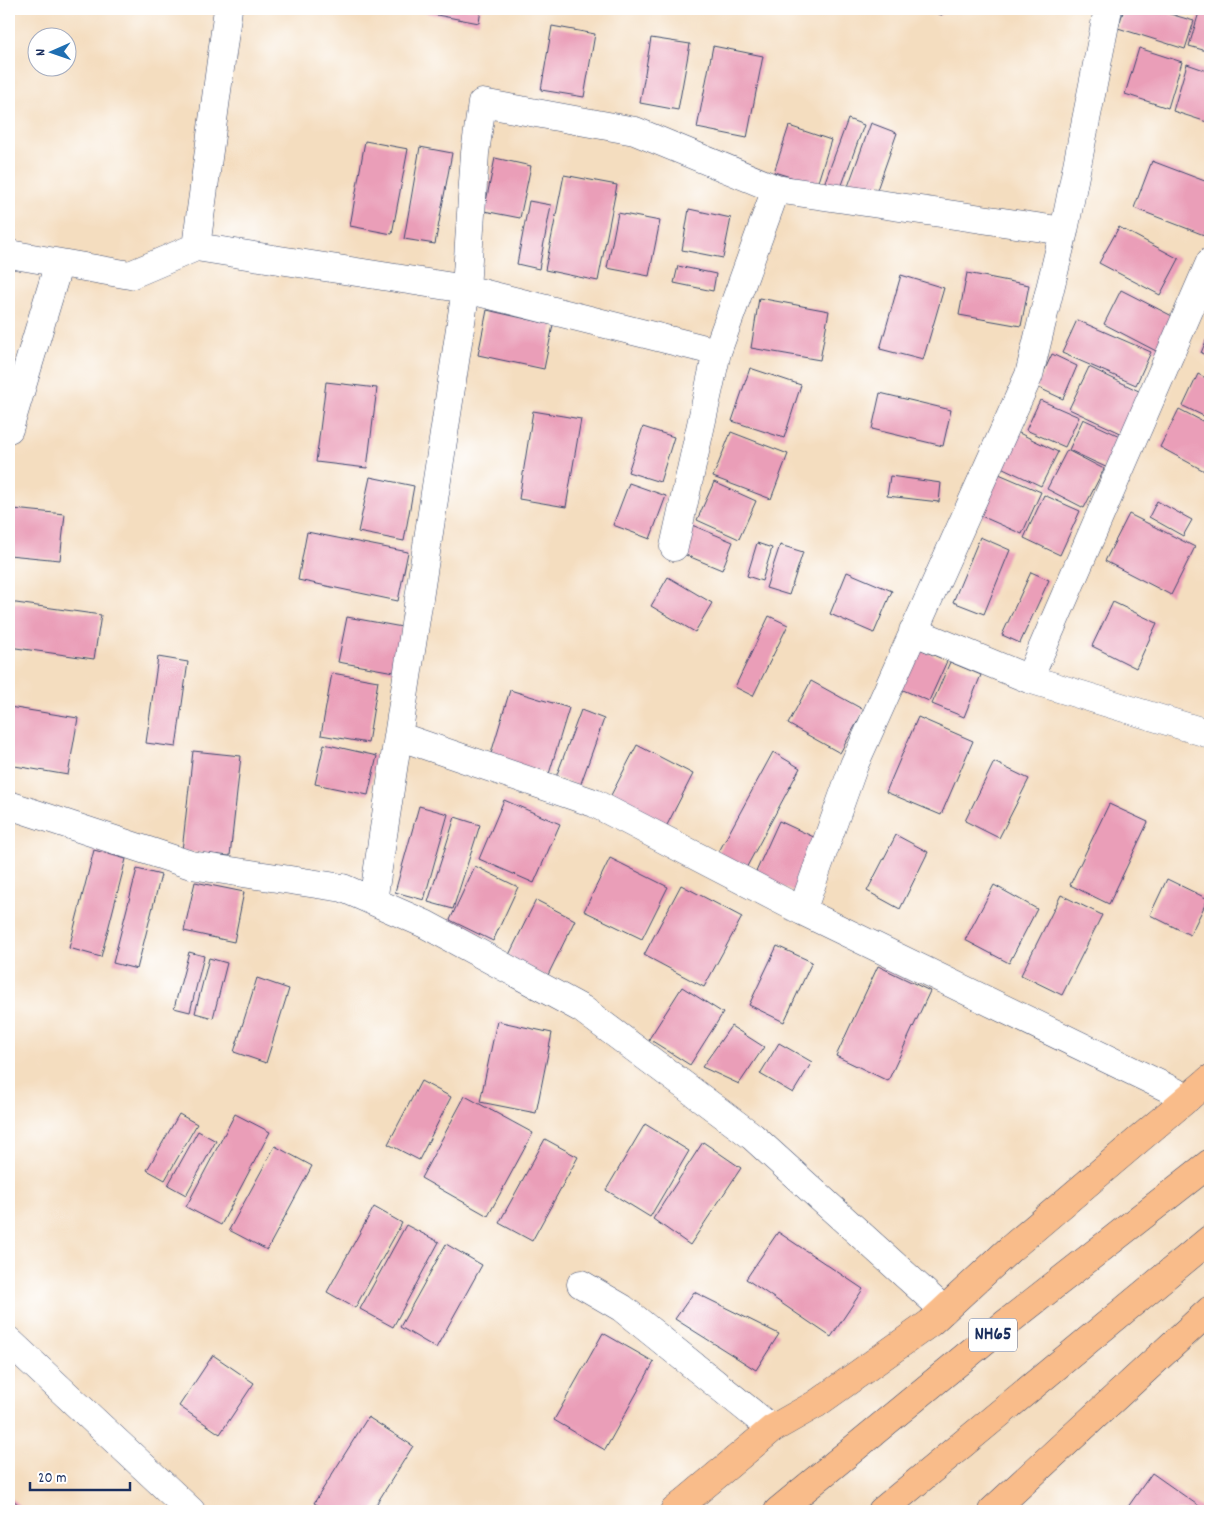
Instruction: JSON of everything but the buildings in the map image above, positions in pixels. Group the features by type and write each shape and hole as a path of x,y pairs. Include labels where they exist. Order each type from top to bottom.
{"main road":[{"path":"674,1511 772,1429 824,1398 930,1324 1010,1249 1210,1079"},
{"name":"NH65","path":"778,1511 1005,1324 1210,1163"},
{"path":"882,1511 1210,1239"},
{"path":"992,1511 1210,1310"}],"street":[{"path":"196,247 228,9"},
{"path":"802,911 854,765 1029,375 1064,231 1108,9"},
{"path":"373,901 466,289 475,153 482,103 635,131 776,189 1064,231"},
{"path":"674,547 717,352 776,189"},
{"path":"9,254 130,275 196,247 466,289 717,352"},
{"path":"1029,679 1210,262"},
{"path":"9,429 60,263"},
{"path":"913,631 1029,679 1210,734"},
{"path":"398,736 594,803 802,911 1188,1098"},
{"path":"9,805 191,866 344,888 425,924 582,1009 752,1136 944,1310"},
{"path":"581,1284 622,1308 772,1429"},
{"path":"9,1341 191,1511"}]}
